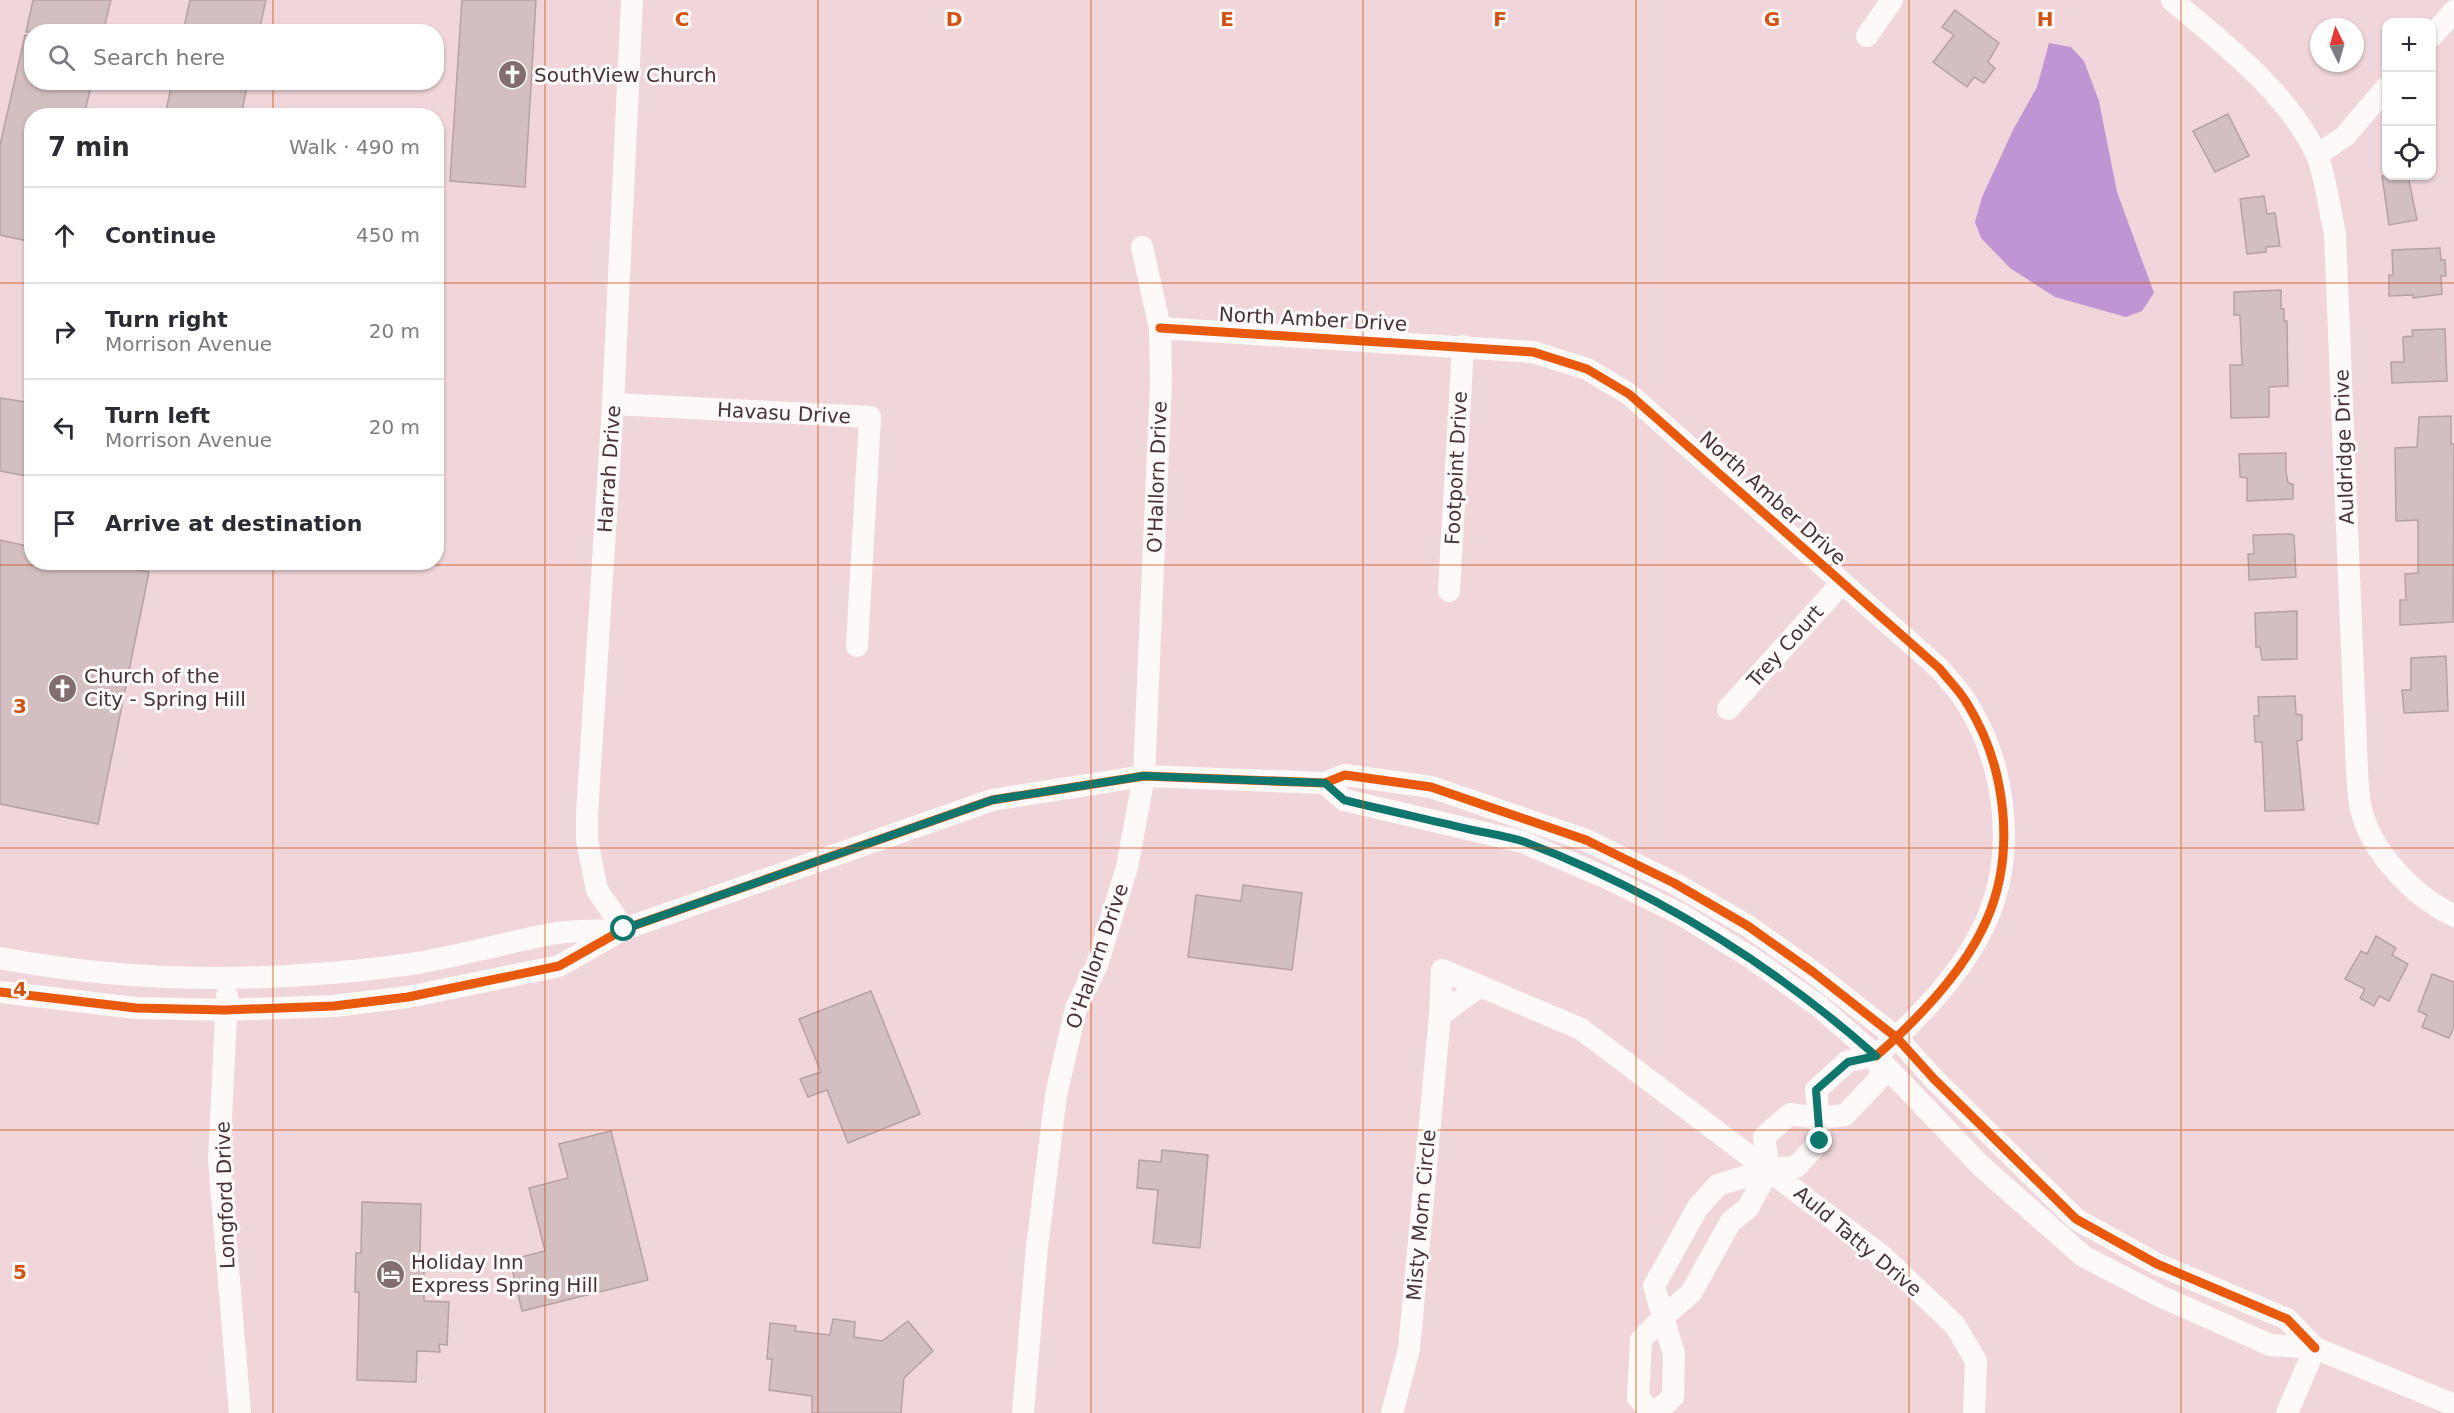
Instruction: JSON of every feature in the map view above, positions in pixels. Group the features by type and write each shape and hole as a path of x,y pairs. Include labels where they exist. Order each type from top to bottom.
{"street":[{"name":"Harrah Drive","path":"624,929 597,890 587,840 613,404 632,0"},
{"path":"1867,36 1892,0"},
{"name":"Auldridge Drive","path":"2172,0 2263,80 2297,123 2317,155 2335,234 2356,760 2361,809 2374,841 2400,875 2431,905 2454,916"},
{"path":"2436,31 2454,11"},
{"path":"2317,155 2344,136 2382,93"},
{"name":"O'Hallorn Drive","path":"1023,1413 1037,1247 1056,1095 1076,1008 1097,965 1127,867 1144,776 1161,382 1160,328 1142,247"},
{"name":"North Amber Drive","path":"1160,328 1533,352 1587,369 1629,394 1940,669 1968,704 1988,747 2002,802 2004,845 2000,881 1987,921 1952,979 1897,1038 1876,1056"},
{"name":"Footpoint Drive","path":"1449,591 1463,346"},
{"name":"Havasu Drive","path":"613,404 870,417 857,646"},
{"name":"Trey Court","path":"1728,710 1842,583"},
{"path":"0,992 60,1001 136,1008 225,1010 334,1006 408,998 559,966 624,929 992,800 1144,776 1325,783 1345,775 1431,787 1586,840 1674,883 1748,926 1813,972 1897,1038 1934,1079 2076,1219 2157,1264 2287,1319 2315,1348"},
{"path":"1325,783 1344,800 1523,842 1671,910 1753,959 1820,1007 1876,1056 1981,1166 2083,1256 2160,1296 2270,1345 2315,1348 2454,1405"},
{"path":"0,958 66,970 230,978 336,972 404,965 478,952 552,934 624,929"},
{"path":"60,1001 66,970"},
{"name":"Misty Morn Circle","path":"1392,1413 1409,1349 1440,1015 1442,970 1581,1029 1769,1169"},
{"name":"Longford Drive","path":"230,978 225,1010 219,1160 240,1413"},
{"path":"1440,1015 1480,986"},
{"path":"1876,1056 1848,1062 1816,1090 1819,1118 1820,1141 1796,1167 1769,1169 1718,1185 1698,1207 1654,1286 1663,1317 1674,1354 1673,1397 1654,1413 1638,1398 1641,1340 1663,1317 1691,1293 1731,1221 1748,1208 1769,1169 1764,1137 1790,1114 1819,1118 1845,1115 1881,1076 1876,1056"},
{"name":"Auld Tatty Drive","path":"1769,1169 1881,1255 1955,1325 1976,1361 1974,1413"},
{"path":"2287,1413 2315,1348"}],"shaded area":[{"path":"2049,43 2071,47 2084,61 2099,101 2117,192 2154,293 2142,311 2126,317 2055,297 2010,268 1981,238 1975,222 1982,197 2013,130 2037,87"}],"building":[{"path":"33,0 111,0 105,24 28,24"},
{"path":"190,0 266,0 261,24 185,24"},
{"path":"462,0 536,0 525,187 450,181"},
{"path":"1955,10 1999,43 1988,62 1995,68 1984,83 1974,77 1967,87 1933,62 1954,35 1942,27"},
{"path":"24,39 24,90 90,90 86,108 24,108 24,240 0,235 0,145"},
{"path":"170,90 246,90 243,108 167,108"},
{"path":"2228,114 2249,156 2215,172 2193,131"},
{"path":"2383,180 2409,180 2417,220 2389,225"},
{"path":"2264,196 2267,214 2275,213 2280,246 2266,247 2266,252 2247,254 2240,199"},
{"path":"2440,248 2441,260 2445,260 2446,276 2441,276 2442,294 2413,298 2413,295 2389,296 2389,275 2393,275 2392,250"},
{"path":"2281,290 2281,309 2284,309 2284,321 2287,321 2288,386 2269,387 2269,417 2231,418 2230,365 2242,365 2240,315 2234,315 2234,292"},
{"path":"2445,329 2447,381 2392,383 2391,362 2404,362 2403,337 2413,336 2412,330"},
{"path":"0,398 24,402 24,476 0,471"},
{"path":"2451,416 2451,444 2454,444 2453,622 2400,625 2400,600 2406,600 2405,574 2418,573 2418,520 2396,521 2395,448 2417,447 2419,417"},
{"path":"2286,453 2286,472 2288,483 2293,484 2293,499 2247,501 2247,478 2240,477 2239,454"},
{"path":"2253,535 2294,535 2296,577 2249,580 2248,554 2254,554"},
{"name":"Church of the City - Spring Hill","path":"0,540 24,545 24,570 140,570 149,572 98,824 0,804"},
{"path":"2297,611 2297,659 2262,660 2260,647 2256,647 2255,613"},
{"path":"2446,656 2448,711 2404,713 2402,690 2411,690 2411,658"},
{"path":"2295,696 2296,714 2302,715 2302,740 2297,741 2304,810 2265,811 2262,742 2255,742 2254,716 2259,716 2258,697"},
{"path":"1243,885 1302,893 1292,970 1188,957 1196,895 1241,901"},
{"path":"2376,936 2396,948 2392,955 2408,964 2389,1001 2379,996 2374,1006 2360,998 2365,989 2345,979 2361,951 2367,954"},
{"path":"2432,974 2454,982 2454,1027 2449,1038 2422,1027 2427,1015 2418,1011"},
{"path":"871,991 920,1114 848,1143 827,1090 808,1097 800,1079 821,1072 799,1019"},
{"path":"611,1131 648,1280 522,1311 510,1260 545,1251 529,1188 568,1178 559,1144"},
{"path":"1162,1150 1208,1155 1200,1248 1153,1243 1158,1190 1137,1188 1139,1160 1161,1162"},
{"name":"Holiday Inn Express Spring Hill","path":"362,1202 421,1204 420,1255 424,1255 424,1301 449,1302 447,1345 439,1344 440,1352 417,1351 416,1382 357,1380 359,1292 355,1292 356,1253 361,1253"},
{"path":"833,1319 855,1322 854,1337 882,1341 908,1321 933,1351 904,1378 901,1413 812,1413 812,1396 769,1390 772,1359 767,1359 770,1323 796,1326 795,1331 830,1335"}],"cycle path":[{"path":"1160,328 1533,352 1587,369 1629,394 1940,669 1968,705 1991,755 2003,810 2002,866 1987,919 1966,957 1924,1010 1876,1056"},
{"path":"0,992 136,1008 225,1010 334,1006 408,997 559,966 624,929 992,800 1144,776 1325,783 1345,775 1431,787 1586,840 1674,883 1748,926 1813,972 1897,1038 1934,1079 2076,1219 2157,1264 2287,1319 2315,1348"}],"place":[{"name":"SouthView Church","path":"513,75"},
{"name":"Church of the City - Spring Hill","path":"63,688"},
{"name":"Holiday Inn Express Spring Hill","path":"390,1274"}],"route":[{"path":"624,929 992,800 1144,776 1325,783 1344,800 1523,842 1609,879 1682,915 1753,959 1820,1007 1876,1056 1848,1062 1816,1090 1820,1141"}]}
